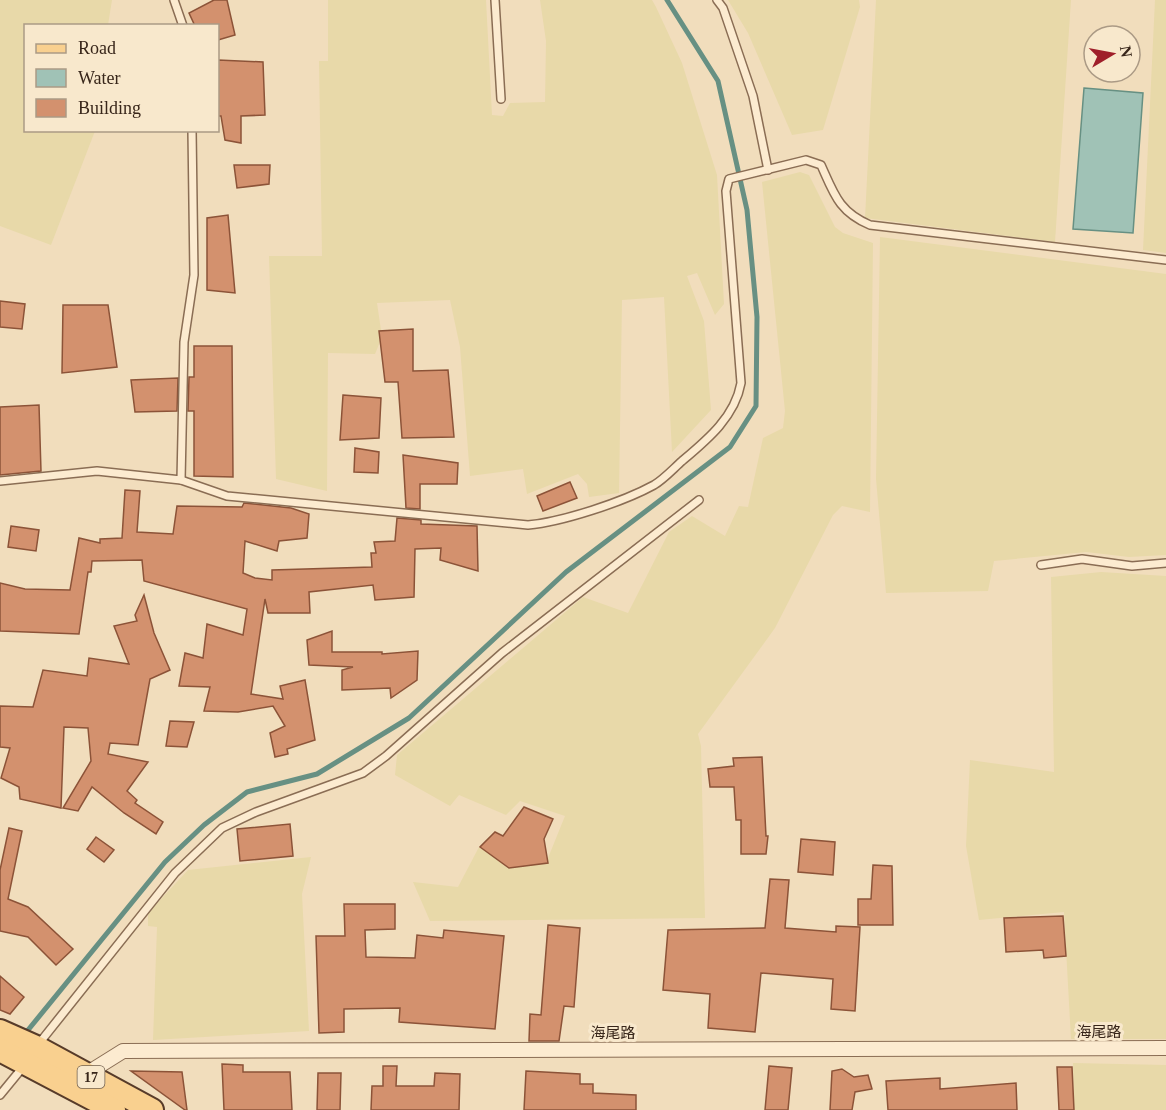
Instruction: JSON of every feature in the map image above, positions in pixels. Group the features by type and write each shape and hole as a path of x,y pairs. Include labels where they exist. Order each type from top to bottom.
{"main road":[{"name":"17","path":"0,1031 22,1053 114,1110"},
{"name":"17","path":"80,1087 152,1110"}],"street":[{"name":"海尾路","path":"80,1087 123,1051 1166,1048"}],"lane":[{"path":"174,0 182,24"},
{"path":"495,0 501,99"},
{"path":"717,0 723,9 753,96 768,170"},
{"path":"180,480 184,342 194,275 192,132"},
{"path":"0,481 97,471 180,480 227,496 528,525 547,523 636,494 656,483 715,432 736,403 740,393 726,191 729,179 806,160 821,165 838,204 856,219 870,225 1166,260"},
{"path":"0,1095 22,1053 175,873 222,828 256,812 363,773 386,756 502,653 699,500"},
{"path":"1041,564 1082,559 1132,566 1166,563"}],"shaded area":[{"path":"0,0 112,0 108,24 24,24 24,132 95,132 51,245 0,226"},
{"path":"328,0 486,0 492,115 503,116 510,103 545,102 546,41 540,0 652,0 682,63 717,175 724,304 715,315 697,273 687,276 704,321 711,410 672,452 664,297 622,300 619,493 589,497 587,484 578,474 527,494 523,469 470,476 460,347 450,300 377,303 382,337 375,354 328,353 327,491 276,479 269,256 322,256 319,61 328,61"},
{"path":"728,0 859,0 860,7 823,130 792,135 748,33"},
{"path":"876,0 1071,0 1055,242 865,218"},
{"path":"1155,0 1166,0 1166,253 1143,250"},
{"path":"800,172 809,175 835,227 843,233 873,243 870,512 842,506 833,515 775,628 698,734 701,746 705,918 430,921 413,882 458,887 479,847 510,865 548,858 565,816 520,801 506,815 459,795 450,806 395,775 397,755 583,597 628,613 669,532 692,516 725,536 739,506 748,507 763,438 783,428 785,411 762,182"},
{"path":"880,237 1166,274 1166,555 1129,557 1086,552 994,561 988,591 886,593 876,479"},
{"path":"1101,572 1166,576 1166,1039 1071,1039 1064,912 979,920 966,846 970,760 1054,772 1051,577"},
{"path":"311,857 302,894 309,1031 153,1040 157,927 148,926 148,913 188,870"},
{"path":"1073,1063 1166,1065 1166,1110 1074,1110"}],"water":[{"path":"1084,88 1143,93 1133,233 1073,229"}],"building":[{"path":"214,0 227,0 235,35 219,40 219,24 194,24 189,13"},
{"path":"219,60 263,62 265,115 241,116 241,143 225,140 221,116 219,116"},
{"path":"234,165 270,165 269,184 237,188"},
{"path":"228,215 235,293 207,290 207,218"},
{"path":"0,301 25,304 22,329 0,327"},
{"path":"63,305 108,305 117,367 62,373"},
{"path":"413,329 413,371 448,370 454,437 402,438 398,382 385,382 379,331"},
{"path":"194,346 232,346 233,477 194,476 194,411 188,411 189,377 194,377"},
{"path":"178,378 177,411 135,412 131,380"},
{"path":"343,395 381,398 379,438 340,440"},
{"path":"39,405 41,471 0,475 0,407"},
{"path":"355,448 379,452 378,473 354,472"},
{"path":"403,455 458,463 457,484 420,484 420,509 406,508"},
{"path":"570,482 577,498 543,511 537,496"},
{"path":"125,490 140,491 137,532 173,534 177,506 242,507 244,503 291,508 309,514 307,538 279,541 277,551 245,541 243,573 255,578 272,580 272,570 372,567 371,553 376,553 374,542 395,541 397,518 421,520 421,524 477,526 478,571 440,560 441,548 415,549 414,597 375,600 373,585 309,592 310,613 268,613 265,599 251,694 283,699 280,686 305,680 315,740 287,749 288,754 275,757 270,733 285,726 273,706 238,712 204,711 210,687 179,686 185,653 203,658 207,624 243,635 247,609 144,581 142,560 92,561 91,572 88,572 79,634 0,631 0,583 25,589 70,590 79,538 100,543 100,539 122,538"},
{"path":"11,526 39,530 36,551 8,547"},
{"path":"144,595 154,633 170,670 150,679 138,745 110,743 108,754 148,762 127,791 137,800 135,803 163,822 156,834 124,813 92,787 78,811 63,808 91,761 88,728 64,727 61,808 20,799 19,787 1,778 10,748 0,747 0,706 33,707 43,670 87,676 89,658 129,664 114,626 137,621 135,615"},
{"path":"332,631 332,652 382,652 382,654 418,651 417,680 391,698 390,688 342,690 342,670 353,667 309,665 307,640"},
{"path":"170,721 194,722 187,747 166,746"},
{"path":"762,757 766,836 768,836 766,854 741,854 741,820 736,820 734,787 710,787 708,769 734,766 733,758"},
{"path":"524,807 553,819 544,839 548,863 509,868 480,847 495,832 503,836"},
{"path":"290,824 293,856 240,861 237,829"},
{"path":"9,828 22,831 8,899 28,907 73,949 56,965 28,937 0,931 0,870"},
{"path":"96,837 114,850 104,862 87,849"},
{"path":"801,839 835,842 833,875 798,872"},
{"path":"873,865 892,866 893,925 858,925 858,899 871,899"},
{"path":"770,879 789,880 785,928 836,932 836,926 860,927 855,1011 831,1009 833,979 761,973 755,1032 708,1028 710,994 663,990 668,930 765,928"},
{"path":"344,904 395,904 395,929 365,930 366,957 415,958 417,935 443,938 444,930 504,936 495,1029 399,1022 400,1008 344,1009 344,1032 319,1033 316,936 345,936"},
{"path":"1063,916 1066,956 1044,958 1043,950 1006,952 1004,918"},
{"path":"548,925 580,928 574,1007 564,1006 559,1041 529,1041 530,1014 541,1015"},
{"path":"0,976 24,997 10,1014 0,1010"},
{"path":"222,1064 243,1065 243,1072 290,1072 292,1110 224,1110"},
{"path":"383,1066 397,1066 396,1086 434,1086 435,1073 460,1074 459,1110 371,1110 372,1086 383,1086"},
{"path":"769,1066 792,1068 788,1110 765,1110"},
{"path":"1057,1067 1072,1067 1074,1110 1059,1110"},
{"path":"842,1069 854,1077 868,1075 872,1089 855,1092 852,1110 830,1110 832,1071"},
{"path":"131,1071 182,1072 187,1110 185,1110"},
{"path":"526,1071 580,1074 580,1084 593,1084 593,1093 636,1095 636,1110 524,1110"},
{"path":"318,1073 341,1073 340,1110 317,1110"},
{"path":"940,1078 940,1089 1016,1083 1017,1110 888,1110 886,1081"}],"waterway":[{"path":"24,1035 165,862 204,825 247,792 317,774 409,718 566,572 730,447 756,406 757,317 747,210 718,81 667,0"}]}
